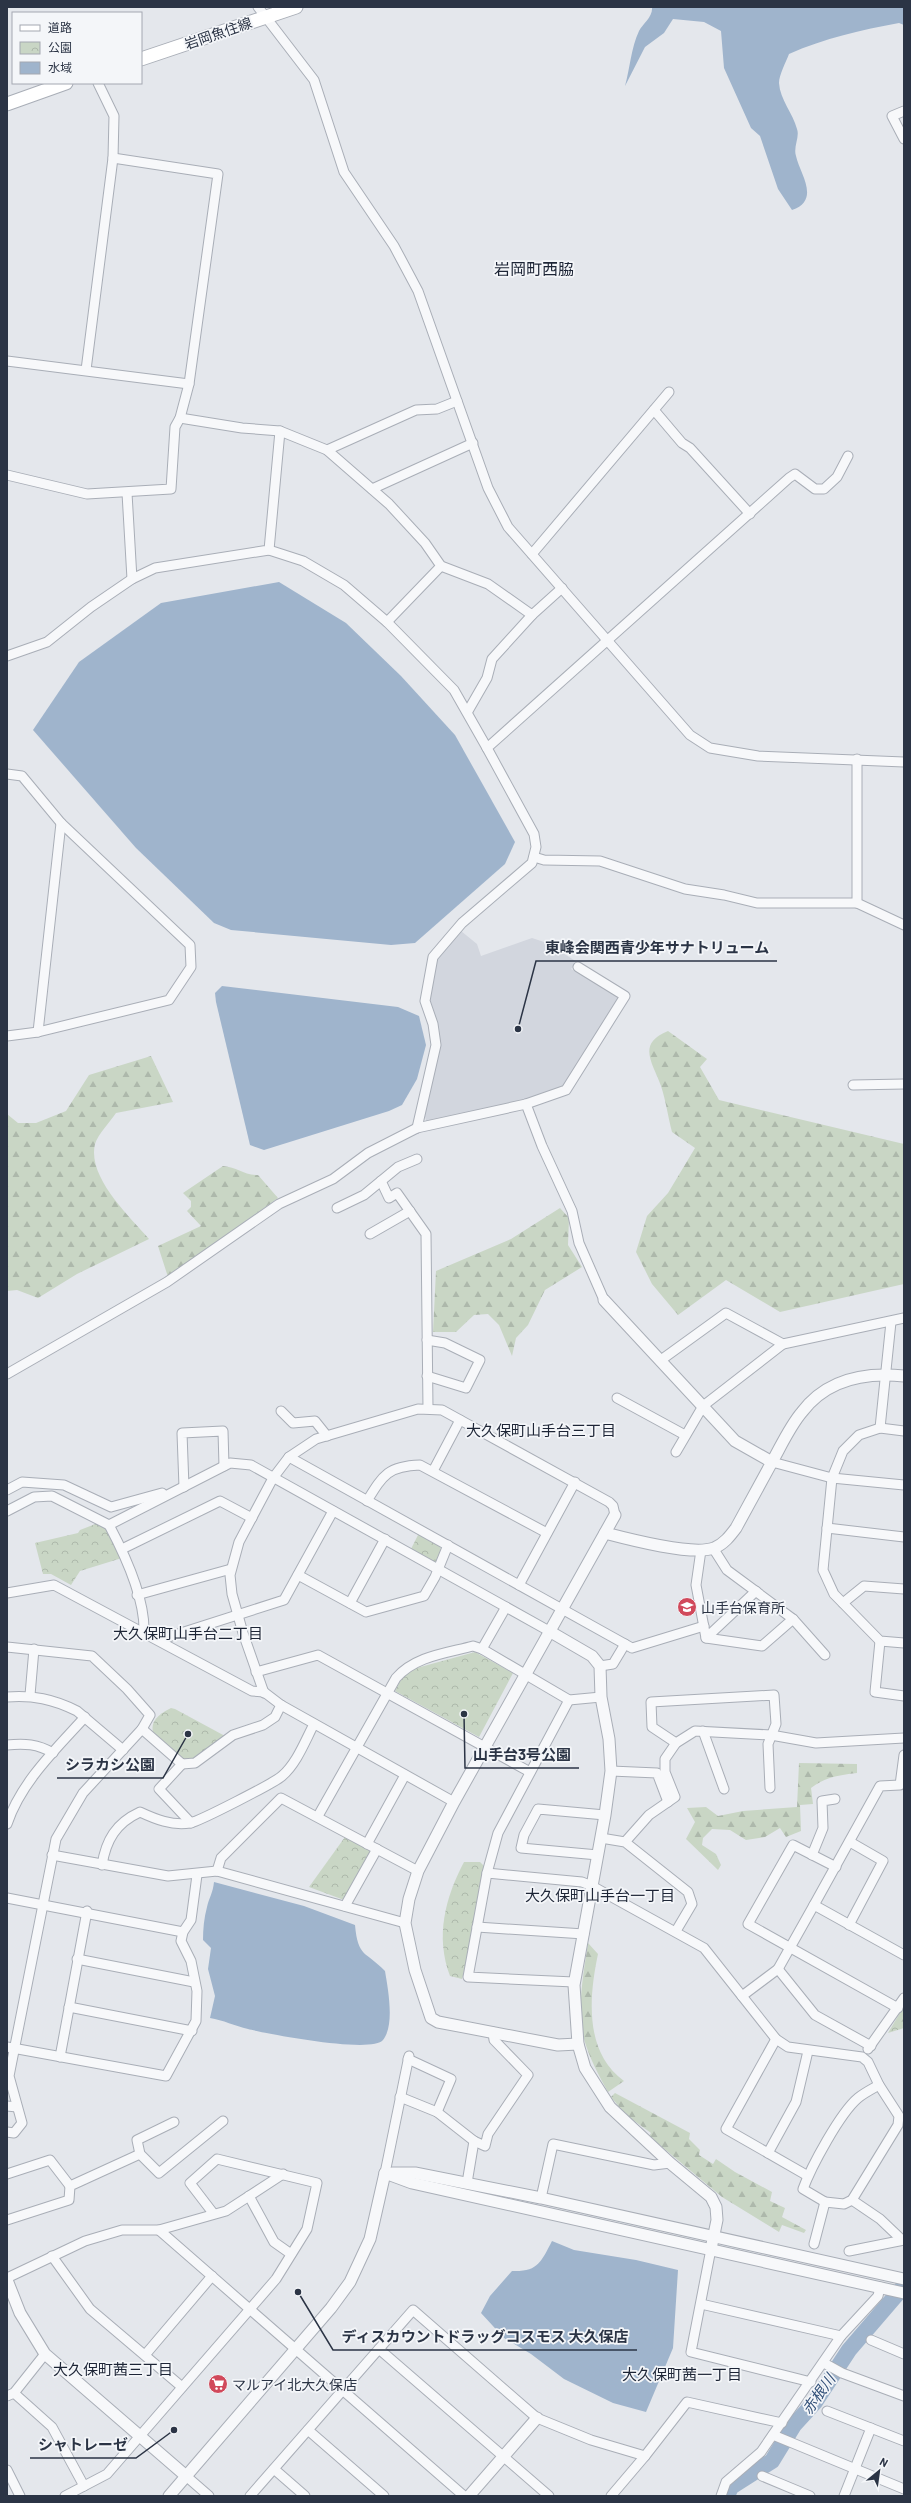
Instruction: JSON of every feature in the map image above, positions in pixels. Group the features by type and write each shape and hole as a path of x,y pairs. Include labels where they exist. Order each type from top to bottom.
{"main road":[{"name":"岩岡魚住線","path":"142,59 262,12 296,7"},
{"path":"7,104 63,84"}],"street":[{"path":"262,12 314,80 344,172 394,246 418,291 488,488 508,527 690,735 710,748 758,756 904,762"},
{"path":"86,370 113,158 114,116 98,84"},
{"path":"904,111 892,116 904,139"},
{"path":"7,475 86,494 127,493 171,489 175,427 180,418 189,384 218,174 113,158"},
{"path":"7,361 189,384"},
{"path":"532,554 669,392"},
{"path":"327,450 416,410 437,409 457,400"},
{"path":"654,410 682,443 690,448 750,514"},
{"path":"180,418 242,428 280,431 327,450 389,504 424,543 441,566 488,584 532,615"},
{"path":"269,550 280,431"},
{"path":"372,489 473,443"},
{"path":"487,748 795,474 814,489 824,489 837,477 848,456"},
{"path":"127,493 132,579"},
{"path":"7,656 48,642 90,607 132,579 155,568 269,550 303,561 344,585 387,622 445,680 468,711 534,834 536,847 534,857 528,867 462,923 433,957 425,1001 433,1024 436,1045 417,1128"},
{"path":"387,622 441,566"},
{"path":"468,711 486,678 492,659 532,615 562,588"},
{"path":"856,759 857,903"},
{"path":"7,774 22,776 62,823 190,945 191,967 169,1000 38,1032 7,1036"},
{"path":"38,1032 62,823"},
{"path":"534,857 544,860 600,861 686,889 724,895 757,904 857,903 904,925"},
{"path":"7,1374 167,1282 279,1204 333,1179 368,1153 417,1128 526,1104 566,1090 625,996 578,967"},
{"path":"853,1085 904,1084"},
{"path":"526,1104 542,1146 572,1211 579,1243 604,1300 735,1441 772,1462 832,1478 904,1485"},
{"path":"337,1208 364,1195 398,1167 417,1159"},
{"path":"381,1181 389,1198 397,1193 426,1234 428,1408"},
{"path":"370,1234 410,1211"},
{"path":"661,1360 726,1313 783,1344"},
{"path":"676,1452 703,1406 783,1344 904,1318"},
{"path":"880,1428 891,1322"},
{"path":"427,1340 445,1343 480,1360 466,1388 427,1376"},
{"path":"605,1533 651,1543 701,1550 713,1548 726,1540 736,1528 802,1411 819,1395 833,1386 852,1378 886,1374 904,1376"},
{"path":"617,1398 685,1435"},
{"path":"264,1693 232,1594 232,1569 237,1548 273,1478 289,1458 316,1439 418,1409 428,1408 442,1410 575,1482 609,1502 613,1506 615,1515 454,1802 418,1871 409,1900 405,1923 415,1970 430,2018 438,2022 558,2045 578,2044"},
{"path":"281,1412 293,1423 315,1421 327,1436"},
{"path":"433,1471 460,1420"},
{"path":"904,1431 880,1428 859,1435 843,1451 832,1478 824,1570 834,1594 880,1641 904,1643"},
{"path":"184,1486 182,1433 223,1431 224,1466"},
{"path":"289,1458 632,1648 704,1626"},
{"path":"109,1525 230,1463 251,1465 592,1656 600,1666 601,1697 609,1739 611,1771 601,1838 574,1982 578,2044 585,2068 610,2107 670,2163 711,2197 716,2207 717,2220 714,2238 691,2352 811,2382"},
{"path":"367,1501 383,1475 401,1466 420,1465 547,1533"},
{"path":"7,1490 22,1482 64,1485 111,1507 162,1493 165,1496"},
{"path":"519,1585 575,1482"},
{"path":"7,1511 34,1497 52,1496 109,1525 122,1549 144,1620 144,1632"},
{"path":"122,1549 220,1501 252,1518"},
{"path":"159,1640 284,1600 333,1511"},
{"path":"827,1528 904,1537"},
{"path":"350,1603 385,1539"},
{"path":"298,1575 366,1612 424,1596 435,1577 437,1568 448,1545"},
{"path":"713,1548 727,1570 793,1619 825,1656"},
{"path":"701,1550 696,1585 706,1638"},
{"path":"137,1595 232,1569"},
{"path":"7,1593 54,1584 252,1690 264,1693 281,1706 454,1802"},
{"path":"843,1603 864,1586 904,1589"},
{"path":"706,1638 756,1591"},
{"path":"482,1649 506,1607"},
{"path":"706,1638 762,1646 793,1619"},
{"path":"880,1641 874,1692 904,1696"},
{"path":"600,1666 613,1664 625,1644"},
{"path":"318,1816 388,1693 404,1668 415,1662 473,1646 482,1649 569,1700 601,1697"},
{"path":"7,1647 92,1656 127,1689 150,1715 142,1729 83,1793 62,1826 52,1855 11,2048 9,2076 22,2123 14,2133 7,2132"},
{"path":"30,1695 34,1649"},
{"path":"256,1672 318,1655 530,1772"},
{"path":"7,1697 30,1695 50,1699 69,1707 85,1717 123,1750"},
{"path":"676,1743 652,1727 651,1702 774,1695 776,1724 768,1744 770,1788"},
{"path":"569,1700 498,1833 487,1873 468,1977 574,1982"},
{"path":"191,1823 159,1789 182,1764 195,1763 233,1735 263,1724 275,1717 281,1706"},
{"path":"7,1824 17,1799 53,1753 85,1717"},
{"path":"102,1865 109,1837 132,1815 140,1812 157,1819 176,1823 191,1823 282,1776 290,1767 314,1724"},
{"path":"142,1729 182,1764"},
{"path":"625,1842 649,1815 675,1798 665,1772 665,1759 676,1743 695,1731 771,1735 816,1743 904,1738"},
{"path":"704,1731 724,1789"},
{"path":"7,1745 23,1743 43,1748 53,1753"},
{"path":"742,1996 778,1969 880,1786 900,1785 904,1754"},
{"path":"611,1771 657,1773 668,1802"},
{"path":"367,1844 405,1775"},
{"path":"217,1871 221,1858 281,1798 318,1816 418,1871"},
{"path":"812,1855 823,1828 822,1801 835,1799"},
{"path":"598,1855 521,1848 524,1835 538,1809 605,1814"},
{"path":"601,1838 625,1842 688,1892 692,1904 676,1931"},
{"path":"849,1925 883,1861 850,1842"},
{"path":"836,1867 793,1846 748,1924 898,2008"},
{"path":"346,1906 377,1849"},
{"path":"52,1855 168,1876 217,1871 405,1923"},
{"path":"487,1873 582,1882 592,1886 676,1931 704,1948 776,2039 788,2047 808,2051 862,2057 868,2062 879,2085 898,2116 898,2125 852,2200 844,2204 825,2202 803,2189 808,2176 846,2111 858,2098 879,2085"},
{"path":"11,2048 166,2076 196,2021 197,1991 191,1961 181,1941 183,1932 191,1920 197,1874"},
{"path":"7,1898 87,1911 183,1932"},
{"path":"814,1905 904,1955"},
{"path":"60,2057 87,1911"},
{"path":"477,1927 584,1934"},
{"path":"77,1960 194,1982"},
{"path":"778,1969 815,2015 871,2046"},
{"path":"862,2057 904,1998"},
{"path":"69,2007 192,2030"},
{"path":"400,2097 437,2112 474,2141 485,2146 488,2134 528,2075 494,2040 493,2032"},
{"path":"776,2039 726,2129 808,2176"},
{"path":"768,2153 796,2102 808,2051"},
{"path":"169,2496 296,2349 350,2282 370,2239 408,2058 451,2079 437,2112"},
{"path":"7,2106 17,2107"},
{"path":"174,2122 137,2140 140,2154 159,2173 223,2121"},
{"path":"467,2183 474,2141"},
{"path":"541,2198 553,2144 654,2165 670,2163"},
{"path":"70,2186 140,2154"},
{"path":"65,2496 107,2474 139,2435 276,2279 307,2229 317,2183 217,2159 190,2183 213,2213"},
{"path":"7,2174 50,2160 70,2186 69,2200 7,2220"},
{"path":"385,2173 414,2173 541,2198 714,2238 904,2279"},
{"path":"385,2173 412,2183 904,2293"},
{"path":"209,2496 45,2354 20,2313 7,2279 85,2241 122,2230 159,2230 213,2213 226,2211 283,2174"},
{"path":"249,2196 274,2242 291,2254"},
{"path":"852,2200 880,2219 903,2239"},
{"path":"814,2244 825,2202"},
{"path":"159,2230 464,2496"},
{"path":"849,2252 903,2239"},
{"path":"52,2256 90,2308 182,2386"},
{"path":"145,2355 212,2276"},
{"path":"721,2496 726,2482 761,2452 811,2382 841,2336 878,2296 880,2287"},
{"path":"701,2304 841,2336"},
{"path":"250,2496 413,2310 537,2418 591,2440 645,2456"},
{"path":"870,2340 904,2354"},
{"path":"378,2349 549,2496"},
{"path":"45,2354 11,2395 52,2427 84,2486"},
{"path":"824,2363 842,2373 904,2396"},
{"path":"611,2496 645,2456 687,2402 782,2423"},
{"path":"827,2411 904,2441"},
{"path":"468,2496 537,2418"},
{"path":"844,2496 871,2428"},
{"path":"308,2430 384,2496"},
{"path":"773,2435 789,2443 904,2489"},
{"path":"274,2469 305,2496"},
{"path":"7,2470 20,2496"},
{"path":"762,2476 810,2496"}],"shaded area":[{"path":"461,931 477,944 481,956 532,938 547,943 577,962 571,969 617,995 618,1000 564,1088 492,1111 427,1124 424,1113 439,1040 428,1001 434,960"}],"green space":[{"path":"668,1031 707,1059 700,1067 719,1100 904,1144 904,1284 780,1312 726,1280 678,1315 652,1284 636,1252 647,1216 668,1193 695,1148 672,1132 663,1092 651,1062 650,1048 652,1042 658,1036"},
{"path":"151,1056 173,1102 116,1113 101,1132 95,1144 94,1157 97,1170 103,1182 121,1208 149,1239 77,1274 38,1298 17,1290 7,1291 7,1114 18,1123 36,1123 66,1111 89,1075"},
{"path":"223,1166 248,1174 258,1175 278,1198 168,1277 158,1246 201,1226 187,1211 191,1207 191,1201 183,1193"},
{"path":"560,1208 569,1218 568,1245 582,1267 545,1290 528,1325 516,1338 512,1356 499,1325 488,1314 474,1315 456,1332 433,1332 436,1271 511,1239"},
{"path":"98,1523 107,1530 122,1558 80,1571 71,1585 51,1574 43,1574 35,1543 78,1533 80,1530"},
{"path":"419,1533 440,1545 441,1552 435,1563 411,1549"},
{"path":"475,1652 513,1673 479,1737 395,1691 402,1678 413,1669"},
{"path":"171,1708 225,1736 192,1759 183,1759 153,1732 153,1724 157,1717"},
{"path":"799,1763 857,1764 857,1773 827,1779 811,1788 813,1804 800,1805 801,1831 786,1837 780,1828 765,1837 746,1840 730,1830 712,1829 703,1838 702,1845 716,1854 721,1865 718,1870 686,1839 695,1822 687,1808 706,1807 718,1816 743,1811 797,1807"},
{"path":"345,1837 372,1851 344,1900 309,1887"},
{"path":"464,1862 480,1862 485,1867 474,1933 462,1979 450,1976 443,1947 443,1932 447,1904 457,1876"},
{"path":"588,1943 598,1954 592,2005 596,2039 602,2055 611,2069 624,2081 608,2092 589,2053 582,2028 581,2004"},
{"path":"904,2006 904,2028 888,2033"},
{"path":"615,2093 690,2133 689,2139 700,2150 699,2155 713,2164 716,2159 735,2172 772,2192 770,2201 785,2208 782,2217 806,2230 804,2233 782,2225 779,2232 722,2197 649,2136 651,2133 626,2115 611,2097"}],"water":[{"path":"652,7 904,7 904,25 899,23 843,35 816,43 789,54 781,72 779,83 784,101 793,117 798,132 795,153 804,178 807,193 801,206 792,210 778,189 760,136 751,128 724,68 721,31 704,22 673,19 664,33 645,47 625,86 636,38 651,14"},
{"path":"279,582 346,623 401,676 455,735 515,842 505,864 415,943 391,945 231,930 214,923 136,848 33,730 79,662 161,603"},
{"path":"222,986 398,1007 419,1016 426,1045 417,1079 402,1105 389,1111 264,1150 250,1145 216,1002 215,993"},
{"path":"214,1882 304,1906 355,1925 356,1936 361,1949 385,1971 390,2016 387,2033 383,2040 375,2044 360,2045 319,2042 243,2028 210,2018 215,1996 208,1969 211,1948 203,1940 203,1936 205,1915"},
{"path":"552,2241 574,2250 636,2260 678,2270 673,2348 646,2412 613,2403 564,2379 531,2354 504,2338 481,2313 490,2296 512,2271 528,2270 538,2264 545,2255"}],"waterway":[{"name":"赤根川","path":"727,2496 731,2487 772,2461 794,2425 815,2402 849,2350 904,2286"}],"place":[{"name":"東峰会関西青少年サナトリューム","path":"518,1029"},
{"name":"山手台保育所","path":"687,1607"},
{"name":"山手台3号公園","path":"464,1714"},
{"name":"シラカシ公園","path":"188,1734"},
{"name":"ディスカウントドラッグコスモス 大久保店","path":"298,2292"},
{"name":"マルアイ北大久保店","path":"218,2384"},
{"name":"シャトレーゼ","path":"174,2430"}],"district":[{"name":"岩岡町西脇","path":"534,268"},
{"name":"大久保町山手台三丁目","path":"541,1430"},
{"name":"大久保町山手台二丁目","path":"188,1633"},
{"name":"大久保町山手台一丁目","path":"600,1895"},
{"name":"大久保町茜三丁目","path":"113,2369"},
{"name":"大久保町茜一丁目","path":"682,2374"}]}
